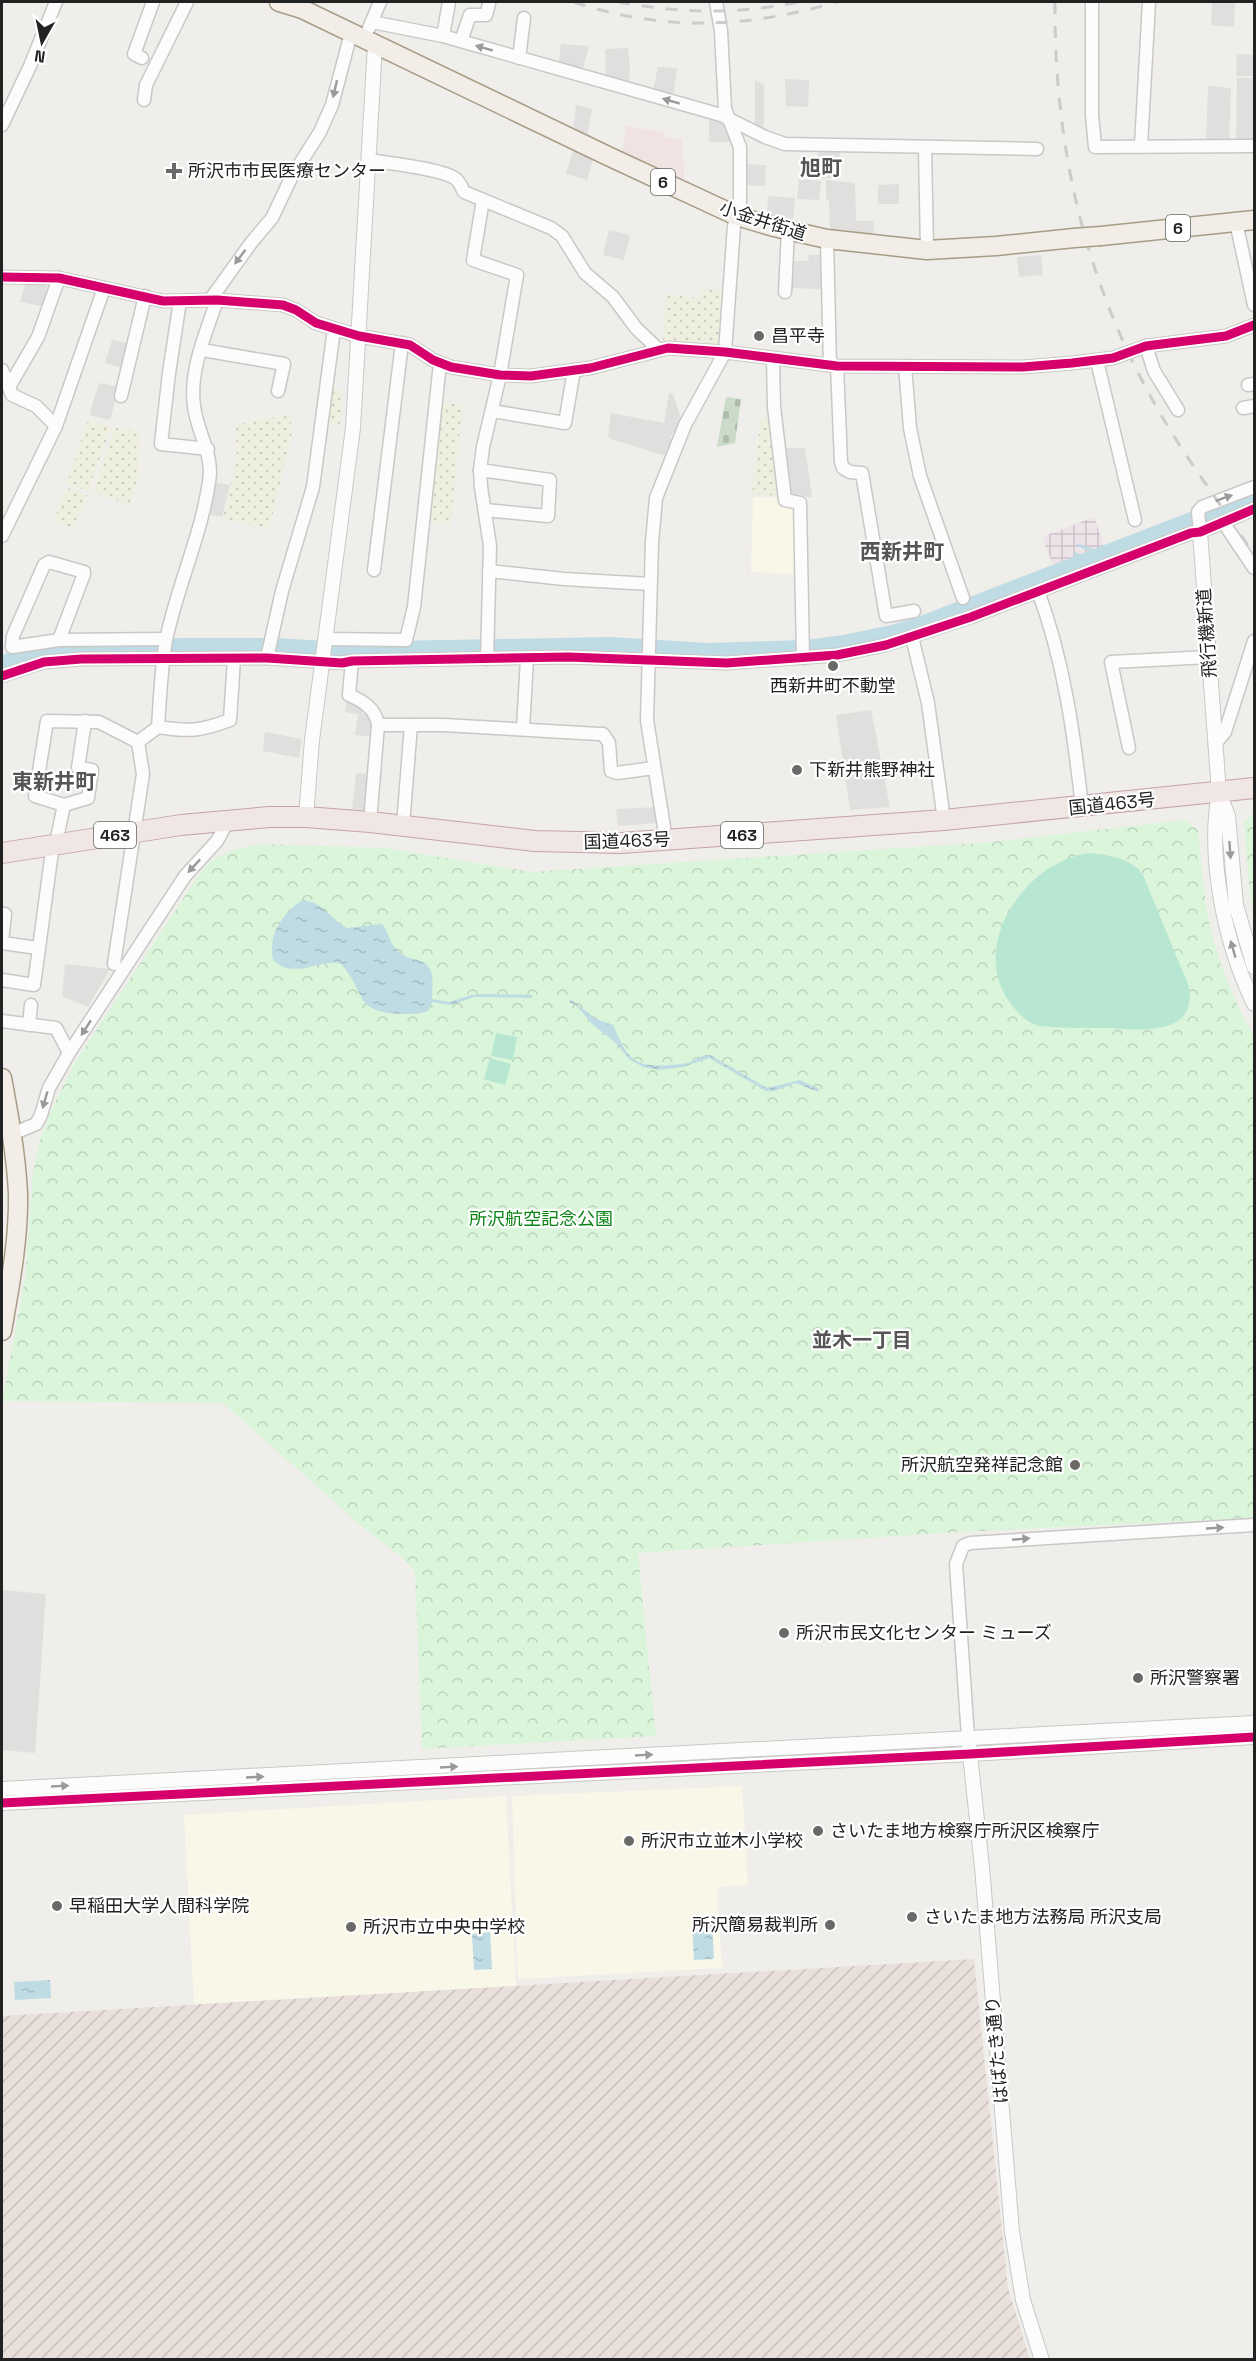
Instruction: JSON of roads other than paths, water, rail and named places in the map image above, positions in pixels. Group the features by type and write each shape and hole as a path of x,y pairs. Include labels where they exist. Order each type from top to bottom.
{"highway":[{"name":"国道463号","path":"2,853 55,843 229,819 306,817 573,843 666,840 944,820 1254,788"}],"main road":[{"name":"小金井街道","path":"279,2 302,9 737,216 788,231 827,239 927,250 996,246 1254,220"},
{"path":"2,1078 12,1134 9,1165 18,1193 16,1242 5,1298 2,1331"}],"street":[{"path":"2,125 30,66 56,2"},
{"path":"142,58 134,54 153,2"},
{"path":"144,100 146,85 187,2"},
{"path":"159,727 165,649 205,505 210,479 208,448 193,401 195,374 213,300 251,243 272,218 292,176 320,132 380,2"},
{"path":"443,36 449,2"},
{"path":"666,840 647,720 653,523 658,492 690,415 725,352 734,226 740,195 740,147 725,109 721,31 717,2"},
{"path":"1092,2 1092,115 1095,147 1254,146"},
{"path":"1141,146 1149,2"},
{"path":"461,41 470,15 486,15 489,4"},
{"path":"519,58 524,18"},
{"path":"372,22 443,36 727,118 765,137 786,144 1037,149"},
{"path":"306,817 312,740 353,428 369,160 364,39"},
{"path":"738,142 746,138 765,137"},
{"path":"925,148 927,250"},
{"path":"369,160 439,172 453,177 459,181 464,192 551,228 562,236 585,273 613,297 636,328 659,350"},
{"path":"483,200 473,260 517,275 500,375 480,470 490,546 487,658"},
{"path":"1236,222 1254,305"},
{"path":"785,292 788,231"},
{"path":"827,239 833,365 841,462 843,468 850,472 862,473 886,616 914,611"},
{"path":"2,277 59,278 163,301 213,300 284,305 316,323 334,329 414,347 451,367 500,375 531,376 574,370 668,348 725,352 833,365 1023,367 1097,361 1146,346 1226,336 1254,325"},
{"path":"9,387 38,337 59,278"},
{"path":"2,536 56,426 104,288"},
{"path":"121,396 145,296"},
{"path":"180,300 161,444 208,448"},
{"path":"267,651 313,487 334,329"},
{"path":"374,570 402,343"},
{"path":"1146,346 1154,371 1178,410"},
{"path":"202,350 284,364 278,391"},
{"path":"773,359 774,407 785,500 800,502 802,656"},
{"path":"1097,361 1135,520"},
{"path":"59,640 84,572 49,562 44,565 13,636 12,647 59,640 165,649 234,659 267,651 324,650 406,640 414,607 440,363"},
{"path":"905,366 910,428 920,476 963,598"},
{"path":"2,370 12,395 36,406 56,426"},
{"path":"492,411 565,423 574,370"},
{"path":"480,470 550,480 548,516 485,510"},
{"path":"1200,530 1198,514 1202,507 1254,487"},
{"path":"324,650 352,661 568,657 648,652 727,663 858,651 912,637 1254,509"},
{"path":"1223,522 1254,568"},
{"name":"飛行機新道","path":"1200,530 1219,793"},
{"path":"489,571 564,579 651,584"},
{"path":"1038,591 1049,619 1063,673 1082,807"},
{"path":"912,637 928,703 944,820"},
{"path":"1215,744 1225,732 1254,641"},
{"path":"2,676 44,662 165,649"},
{"path":"1128,748 1111,662 1209,657"},
{"path":"524,729 527,658"},
{"path":"138,742 159,727 185,732 201,730 230,720 234,659"},
{"path":"352,661 349,695 368,705 377,718 378,725 370,822"},
{"path":"85,722 78,768 92,770 88,798 64,805 35,796 47,721 85,722 106,723 138,742"},
{"path":"378,725 524,729 603,734 609,743 611,771 617,773 654,768"},
{"path":"403,825 411,725"},
{"path":"114,964 136,832 143,774 138,742"},
{"path":"1219,793 1228,816 1236,905 1254,967"},
{"path":"1219,793 1215,817 1222,905 1236,960 1254,1004"},
{"path":"2,980 34,985 55,843 64,805"},
{"path":"12,1134 36,1124 49,1088 69,1053 184,876 217,841 229,819"},
{"path":"2,914 5,914 2,942 38,948"},
{"path":"29,1025 31,1005"},
{"path":"2,1021 56,1028 69,1053"},
{"path":"968,1737 956,1571 957,1557 963,1546 981,1542 1254,1525"},
{"path":"2,1789 1254,1723"},
{"name":"はばたき通り","path":"968,1737 982,1867 1013,2240 1023,2300 1042,2360"},
{"path":"2,1803 970,1754 1254,1737"}],"water":[{"path":"302,900 310,901 321,907 347,928 382,924 399,952 423,962 431,970 432,999 449,1002 471,995 489,994 532,995 532,998 474,997 451,1005 432,1002 428,1011 415,1014 375,1009 363,999 341,964 326,963 290,969 273,960 273,941 278,926 288,912"},
{"path":"570,999 596,1019 613,1025 628,1054 641,1063 660,1066 673,1065 688,1063 710,1055 767,1088 800,1080 819,1089 818,1092 796,1083 774,1091 766,1091 709,1058 683,1067 659,1070 643,1067 629,1059 616,1043 592,1024 577,1006 569,1002"},
{"path":"712,1923 714,1959 694,1960 692,1924"},
{"path":"490,1932 492,1969 474,1970 472,1934"},
{"path":"50,1980 51,1998 15,2000 14,1982"}],"waterway":[{"path":"2,665 22,656 72,650 181,647 275,647 342,651 610,646 707,652 807,649 892,634 922,625 1254,497"},
{"path":"1078,545 1106,555"},
{"path":"1075,554 1092,561"}],"railway":[{"path":"574,2 607,12 640,18 706,23 771,17 837,2"},
{"path":"618,2 708,11 753,9 798,2"},
{"path":"1055,2 1056,57 1068,164 1094,267 1135,366 1161,415 1254,555"}],"place":[{"name":"所沢市市民医療センター","path":"174,171"},
{"name":"昌平寺","path":"759,336"},
{"name":"西新井町不動堂","path":"833,666"},
{"name":"下新井熊野神社","path":"797,770"},
{"name":"所沢航空発祥記念館","path":"1075,1465"},
{"name":"所沢市民文化センター ミューズ","path":"784,1633"},
{"name":"所沢警察署","path":"1138,1678"},
{"name":"さいたま地方検察庁所沢区検察庁","path":"818,1831"},
{"name":"所沢市立並木小学校","path":"629,1841"},
{"name":"早稲田大学人間科学院","path":"57,1906"},
{"name":"さいたま地方法務局 所沢支局","path":"912,1917"},
{"name":"所沢簡易裁判所","path":"830,1925"},
{"name":"所沢市立中央中学校","path":"351,1927"}],"district":[{"name":"旭町","path":"821,168"},
{"name":"西新井町","path":"902,552"},
{"name":"東新井町","path":"54,782"},
{"name":"並木一丁目","path":"862,1340"}],"park label":[{"name":"所沢航空記念公園","path":"541,1219"}]}
